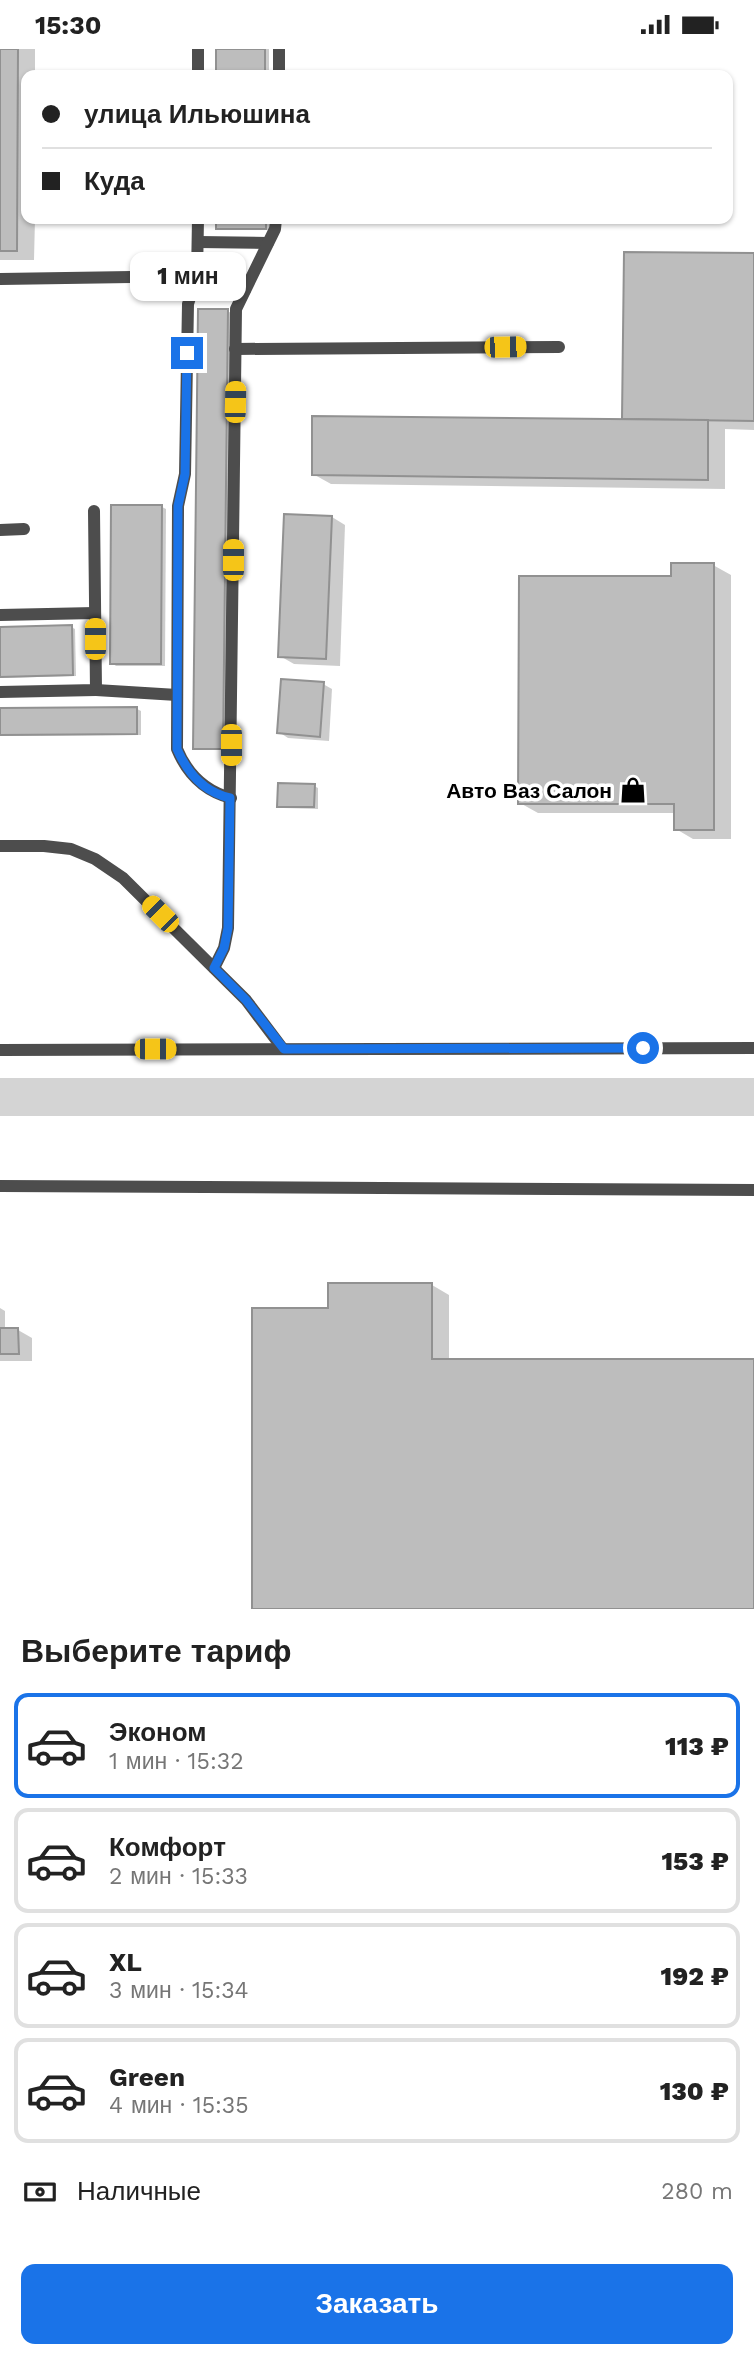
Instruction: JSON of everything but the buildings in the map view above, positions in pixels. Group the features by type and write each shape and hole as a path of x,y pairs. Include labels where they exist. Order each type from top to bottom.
{"street":[{"path":"198,49 198,70"},
{"path":"279,49 279,70"},
{"path":"198,224 197,276 188,304 185,474 178,506 177,749 184,765 205,787 217,795 230,798"},
{"path":"214,968 224,948 228,928 236,309 276,224"},
{"path":"198,242 268,243"},
{"path":"0,279 197,276 245,290"},
{"path":"235,349 559,347"},
{"path":"94,511 96,690"},
{"path":"0,530 24,530"},
{"path":"0,615 95,613"},
{"path":"0,692 96,690 177,695"},
{"path":"0,846 71,849 95,859 123,878 246,1000 284,1049"},
{"path":"0,1050 754,1048"},
{"path":"0,1186 754,1190"}],"shaded area":[{"path":"0,1078 754,1078 754,1116 0,1116"}],"place":[{"name":"Авто Ваз Салон","path":"633,790"}],"route":[{"path":"187,353 185,474 178,506 177,749 184,765 205,787 217,795 230,798 228,928 224,948 214,968 246,1000 284,1049 643,1048"}]}
